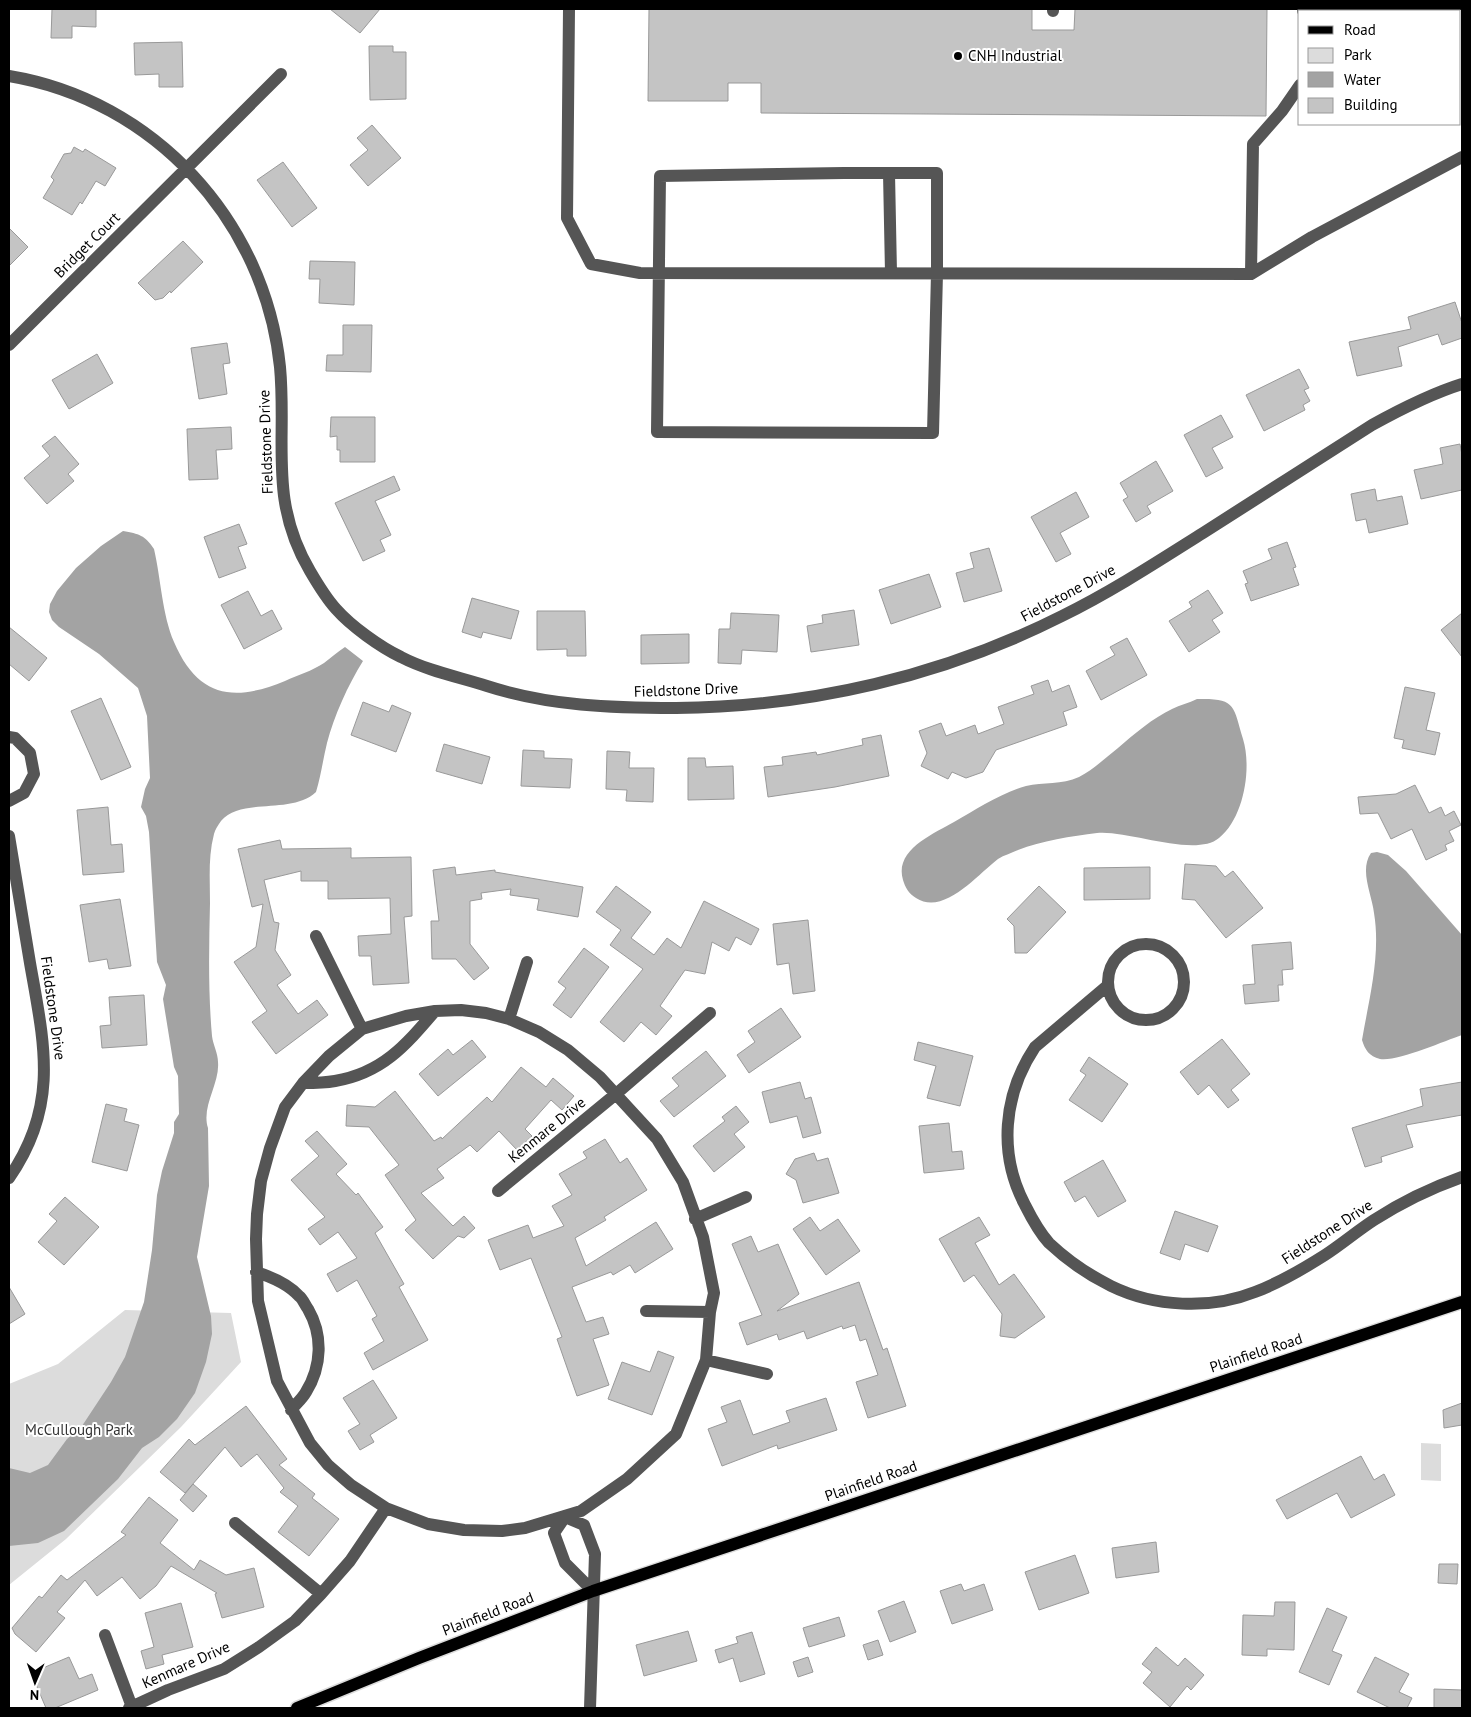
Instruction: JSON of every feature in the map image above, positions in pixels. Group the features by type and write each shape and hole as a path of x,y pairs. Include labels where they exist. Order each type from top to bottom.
{"main road":[{"name":"Plainfield Road","path":"297,1708 437,1651 593,1591 1462,1302"}],"street":[{"path":"569,9 567,218 592,264 640,273 1251,274 1312,237 1462,158"},
{"path":"188,168 281,74"},
{"name":"Fieldstone Drive","path":"9,76 47,84 100,105 148,135 188,168 219,206 250,260 270,312 280,370 281,468 284,502 290,527 311,572 336,610 368,637 402,658 502,691 549,701 610,708 703,708 774,702 839,692 899,678 974,654 1033,630 1104,594 1372,425 1404,407 1462,384"},
{"path":"1251,274 1253,144 1282,111 1298,88"},
{"name":"Bridget Court","path":"9,345 188,168"},
{"path":"889,173 891,273"},
{"path":"889,173 937,173 937,273 933,433 657,432 660,176 889,173"},
{"path":"9,737 15,738 30,753 34,774 24,793 9,801"},
{"name":"Fieldstone Drive","path":"9,836 42,1034 45,1069 37,1120 24,1153 9,1178"},
{"path":"316,936 362,1029"},
{"path":"1154,943 1176,955 1185,978 1180,1001 1162,1018 1138,1020 1116,1008 1107,986 1112,962 1130,945 1154,943"},
{"path":"509,1019 527,962"},
{"name":"Fieldstone Drive","path":"1107,986 1035,1047 1015,1084 1009,1110 1007,1132 1008,1155 1014,1182 1028,1211 1049,1242 1082,1269 1099,1280 1143,1298 1168,1302 1210,1303 1240,1297 1280,1282 1326,1255 1351,1235 1393,1208 1431,1189 1462,1177"},
{"path":"460,1010 486,1013 509,1019 538,1032 568,1050 600,1077 657,1139 683,1182 703,1237 714,1293 710,1312 706,1360 676,1434 627,1479 580,1511 525,1528 502,1531 464,1530 428,1524 386,1508 351,1485 328,1464 310,1443 291,1410 277,1381 258,1301 256,1272 257,1214 261,1181 270,1148 285,1108 303,1083 329,1056 362,1029 406,1016 435,1011 460,1010"},
{"path":"303,1083 334,1081 364,1072 391,1058 412,1038 435,1011"},
{"name":"Kenmare Drive","path":"498,1191 616,1094 710,1013"},
{"path":"695,1219 746,1197"},
{"path":"256,1272 276,1279 300,1296 314,1320 319,1338 318,1361 312,1380 306,1393 291,1410"},
{"path":"646,1311 710,1312"},
{"path":"706,1360 768,1374"},
{"name":"Kenmare Drive","path":"105,1635 131,1707 168,1690 224,1669 259,1648 295,1621 350,1561 386,1508"},
{"path":"565,1517 554,1533 565,1563 593,1591"},
{"path":"565,1517 584,1526 595,1554 590,1708"},
{"path":"235,1523 321,1594"}],"green space":[{"name":"McCullough Park","path":"125,1310 231,1313 241,1362 181,1427 66,1539 9,1585 9,1384 58,1364"},
{"path":"1421,1443 1441,1444 1441,1481 1421,1480"}],"water":[{"path":"123,531 141,536 154,549 164,608 174,642 194,675 206,684 219,690 234,693 267,688 315,668 345,647 363,661 347,690 333,722 316,792 306,799 294,803 254,807 230,814 221,821 214,834 210,868 209,986 212,1036 218,1059 218,1070 207,1112 209,1186 197,1257 211,1316 212,1334 206,1362 195,1393 177,1419 159,1437 142,1448 118,1479 64,1531 38,1543 9,1546 9,1468 30,1473 48,1465 67,1439 82,1426 125,1357 144,1302 152,1250 157,1195 162,1171 174,1133 174,1122 179,1114 178,1076 174,1067 163,999 166,985 157,962 149,832 146,816 141,807 145,789 150,778 147,716 138,688 99,654 59,627 52,620 49,612 50,604 57,591 76,568 101,546"},
{"path":"1197,699 1219,700 1231,706 1237,718 1246,751 1246,778 1240,806 1228,829 1219,838 1208,843 1194,845 1161,842 1110,833 1067,837 1037,844 1003,856 960,891 938,902 927,902 916,898 908,890 903,880 902,869 904,860 917,844 926,838 989,802 1017,789 1032,785 1073,780 1079,777 1158,717"},
{"path":"1377,852 1388,855 1406,871 1462,935 1462,1035 1409,1054 1388,1059 1376,1058 1370,1054 1362,1040 1373,977 1376,945 1374,913 1367,883 1366,867 1371,853"}],"building":[{"path":"52,9 96,9 96,27 72,26 72,38 51,38"},
{"path":"330,9 380,9 360,33"},
{"name":"CNH Industrial","path":"649,9 1032,9 1032,30 1074,30 1075,9 1267,9 1266,116 761,113 761,83 728,83 728,101 648,101"},
{"path":"182,42 183,87 159,87 159,74 135,75 134,43"},
{"path":"369,46 393,46 393,52 406,52 406,99 370,100"},
{"path":"372,125 401,158 368,186 350,165 368,150 357,138"},
{"path":"74,147 83,152 85,149 116,168 105,186 96,181 82,204 80,202 72,215 43,198 54,180 51,177 64,154 71,153"},
{"path":"283,162 317,208 292,227 257,180"},
{"path":"9,228 28,247 9,266"},
{"path":"183,241 203,262 171,293 170,291 163,298 155,300 138,283"},
{"path":"310,261 355,262 354,305 319,303 320,279 309,279"},
{"path":"1455,302 1462,323 1462,338 1442,345 1438,334 1398,347 1402,366 1357,376 1349,342 1411,329 1408,317"},
{"path":"343,325 372,325 371,372 326,371 327,355 343,355"},
{"path":"227,343 230,363 223,364 227,394 199,399 191,348"},
{"path":"97,354 113,383 69,409 52,380"},
{"path":"1299,369 1309,388 1304,390 1310,401 1303,405 1305,410 1264,431 1246,395"},
{"path":"1221,415 1233,437 1212,448 1223,468 1206,477 1184,435"},
{"path":"331,417 375,417 375,462 340,462 340,450 337,450 337,436 330,437"},
{"path":"231,427 232,449 216,450 218,479 189,480 187,429"},
{"path":"55,436 79,464 68,474 74,481 47,504 24,478 50,456 42,446"},
{"path":"1460,444 1462,455 1462,490 1421,499 1414,470 1443,464 1440,448"},
{"path":"1156,461 1173,491 1147,506 1151,513 1136,522 1123,500 1128,497 1120,483"},
{"path":"394,476 400,490 375,501 391,535 380,540 385,551 363,561 335,503"},
{"path":"1375,489 1377,501 1402,496 1408,524 1369,533 1366,519 1356,521 1351,494"},
{"path":"1076,492 1089,517 1060,533 1071,554 1056,562 1031,517"},
{"path":"239,524 247,544 238,547 246,568 219,578 204,537"},
{"path":"1287,542 1296,567 1293,568 1299,585 1251,601 1245,584 1248,583 1243,571 1272,559 1268,549"},
{"path":"989,548 1002,591 964,602 956,573 974,568 970,553"},
{"path":"929,574 941,607 891,624 879,590"},
{"path":"1208,590 1223,613 1212,620 1220,632 1189,652 1169,621 1192,607 1189,602"},
{"path":"248,591 261,616 272,610 282,629 244,649 221,605"},
{"path":"472,598 519,611 511,639 483,632 481,638 462,632"},
{"path":"854,610 859,645 811,652 807,626 823,623 822,615"},
{"path":"537,611 585,611 586,656 567,656 567,649 537,650"},
{"path":"731,613 779,615 777,652 742,650 741,664 718,663 719,629 730,629"},
{"path":"1462,613 1462,657 1441,630"},
{"path":"9,627 47,658 29,681 9,664"},
{"path":"689,634 689,663 641,664 641,635"},
{"path":"1127,638 1147,675 1101,700 1086,671 1115,655 1110,647"},
{"path":"1048,680 1052,692 1069,685 1077,707 1063,712 1067,725 996,750 983,772 966,778 952,772 948,779 921,766 927,753 919,731 941,723 946,736 975,725 978,734 1004,724 998,707 1034,694 1031,686"},
{"path":"1405,687 1435,693 1426,730 1440,733 1435,755 1402,748 1404,740 1394,738"},
{"path":"101,698 131,767 101,780 71,711"},
{"path":"363,702 389,712 392,705 411,713 396,752 351,735"},
{"path":"881,735 889,776 835,787 768,797 764,767 783,765 782,757 816,752 817,755 863,745 862,739"},
{"path":"444,744 490,757 482,784 436,771"},
{"path":"523,750 544,751 544,758 572,759 570,788 521,786"},
{"path":"607,751 630,752 629,768 654,768 653,802 626,801 627,790 606,789"},
{"path":"688,758 705,758 706,767 733,766 734,799 688,800"},
{"path":"1415,785 1429,813 1441,807 1445,816 1454,811 1461,825 1449,831 1454,841 1445,845 1447,850 1426,860 1412,829 1391,839 1378,813 1360,814 1358,797 1396,794"},
{"path":"108,807 111,845 122,844 124,872 83,875 77,810"},
{"path":"280,840 282,849 351,848 351,858 411,857 412,916 404,917 409,983 373,985 371,956 359,956 358,936 391,934 390,898 328,899 328,881 301,881 301,871 264,880 274,922 279,923 275,950 291,975 277,985 298,1014 317,1000 328,1015 276,1054 252,1022 267,1011 234,962 256,947 263,904 252,907 238,849"},
{"path":"1185,864 1216,866 1225,877 1233,871 1263,908 1226,938 1195,900 1182,899"},
{"path":"455,867 456,875 495,870 495,872 583,887 578,917 537,910 539,899 510,895 511,889 481,893 482,899 470,901 470,944 489,968 474,980 456,959 432,959 431,921 439,921 433,870"},
{"path":"1150,867 1150,899 1084,900 1084,868"},
{"path":"616,886 651,912 631,938 654,955 667,938 681,948 704,901 759,929 751,945 736,937 729,951 712,942 705,974 685,970 660,1006 672,1016 656,1035 641,1022 624,1042 600,1022 643,969 610,945 621,930 596,912"},
{"path":"1039,886 1066,912 1027,953 1015,953 1014,926 1007,919"},
{"path":"120,899 131,966 109,969 107,959 89,962 80,905"},
{"path":"808,920 815,991 793,994 789,963 777,965 773,924"},
{"path":"1291,942 1293,969 1282,970 1283,985 1278,985 1279,1001 1245,1004 1243,985 1255,984 1252,945"},
{"path":"584,948 609,967 571,1018 553,1005 566,988 558,982"},
{"path":"144,995 147,1045 102,1048 100,1026 111,1025 109,997"},
{"path":"781,1008 801,1037 749,1073 737,1055 755,1042 748,1031"},
{"path":"1222,1039 1250,1074 1231,1090 1239,1100 1228,1108 1209,1085 1198,1095 1180,1072"},
{"path":"472,1040 486,1057 438,1096 419,1074 448,1049 453,1055"},
{"path":"918,1042 973,1056 960,1106 927,1098 936,1066 914,1060"},
{"path":"706,1051 726,1076 674,1117 660,1101 679,1086 672,1078"},
{"path":"1089,1057 1128,1084 1102,1122 1069,1100 1086,1075 1080,1071"},
{"path":"521,1067 546,1087 553,1078 574,1096 562,1110 551,1100 525,1129 532,1136 517,1150 499,1131 477,1152 470,1145 437,1169 444,1178 421,1193 453,1226 464,1216 475,1228 464,1238 458,1236 433,1259 405,1230 416,1220 385,1175 399,1165 369,1127 346,1126 347,1105 375,1107 395,1091 434,1141 441,1137 442,1139 487,1097 492,1102"},
{"path":"800,1082 805,1099 811,1097 821,1133 803,1138 797,1116 770,1123 762,1092"},
{"path":"1462,1082 1462,1115 1406,1125 1413,1147 1381,1157 1382,1162 1365,1167 1352,1128 1423,1106 1420,1089"},
{"path":"106,1104 127,1109 124,1121 139,1125 127,1171 92,1162"},
{"path":"736,1106 749,1122 734,1134 745,1147 714,1172 693,1146 725,1121 722,1117"},
{"path":"949,1123 952,1152 962,1151 964,1169 924,1173 919,1126"},
{"path":"317,1131 347,1164 336,1174 356,1195 358,1193 383,1227 375,1233 404,1284 399,1287 428,1340 373,1370 364,1353 384,1341 372,1319 377,1316 357,1280 337,1292 327,1274 357,1258 338,1232 320,1245 308,1229 325,1217 291,1180 319,1156 305,1141"},
{"path":"605,1139 620,1163 627,1158 647,1190 604,1217 606,1220 575,1238 586,1266 656,1222 673,1249 635,1273 630,1265 613,1275 611,1272 572,1287 586,1322 603,1317 609,1334 593,1339 609,1385 577,1396 557,1339 562,1337 531,1258 500,1270 488,1240 528,1225 533,1238 564,1226 552,1206 572,1195 559,1174 587,1158 583,1152"},
{"path":"814,1153 817,1161 828,1158 839,1193 803,1203 796,1180 786,1174 795,1159"},
{"path":"1103,1160 1126,1201 1098,1217 1085,1196 1075,1202 1064,1182"},
{"path":"65,1197 99,1227 64,1265 38,1242 57,1221 49,1214"},
{"path":"1175,1211 1218,1226 1208,1252 1185,1244 1180,1260 1160,1253"},
{"path":"810,1217 820,1231 838,1219 860,1251 826,1275 793,1229"},
{"path":"979,1217 990,1235 975,1243 999,1285 1014,1274 1045,1317 1015,1338 1000,1336 1002,1314 974,1275 964,1282 939,1239"},
{"path":"751,1236 758,1252 778,1244 799,1294 777,1311 859,1282 883,1350 887,1348 906,1406 868,1418 856,1382 878,1375 866,1339 860,1341 855,1325 843,1329 842,1326 807,1339 804,1331 779,1340 777,1334 747,1345 739,1323 762,1315 732,1244"},
{"path":"9,1287 25,1314 9,1324"},
{"path":"658,1351 674,1357 652,1415 608,1399 622,1362 650,1372"},
{"path":"373,1380 397,1418 370,1435 374,1442 360,1450 348,1431 360,1424 343,1398"},
{"path":"826,1398 837,1430 778,1449 777,1445 722,1466 708,1429 727,1422 721,1407 740,1400 753,1435 790,1422 786,1411"},
{"path":"1462,1403 1462,1425 1444,1428 1443,1410"},
{"path":"246,1406 287,1459 279,1465 315,1494 312,1498 339,1519 309,1556 278,1532 298,1506 280,1492 284,1488 257,1454 241,1467 225,1447 185,1493 160,1472 189,1439 195,1445"},
{"path":"1361,1456 1374,1480 1384,1474 1395,1495 1351,1518 1337,1493 1287,1519 1276,1500"},
{"path":"193,1484 207,1496 193,1512 180,1500"},
{"path":"149,1497 178,1520 160,1543 194,1570 200,1560 226,1575 254,1568 264,1607 222,1618 215,1594 217,1593 171,1566 156,1586 140,1599 122,1577 97,1596 85,1580 57,1612 65,1618 36,1652 15,1634 12,1628 39,1596 42,1598 61,1575 67,1580 126,1535 121,1532"},
{"path":"1156,1542 1159,1572 1116,1578 1112,1548"},
{"path":"1075,1555 1089,1593 1039,1610 1025,1572"},
{"path":"1439,1564 1458,1564 1457,1584 1438,1583"},
{"path":"961,1584 964,1591 984,1584 993,1610 952,1624 940,1591"},
{"path":"904,1601 916,1632 890,1642 878,1611"},
{"path":"1275,1602 1295,1602 1294,1650 1267,1649 1267,1656 1242,1655 1243,1615 1274,1616"},
{"path":"181,1603 193,1647 162,1655 164,1664 146,1669 141,1651 154,1647 145,1613"},
{"path":"1327,1608 1347,1617 1332,1651 1342,1655 1329,1685 1299,1672"},
{"path":"839,1617 845,1636 809,1647 803,1628"},
{"path":"688,1631 697,1661 644,1676 636,1645"},
{"path":"752,1632 765,1674 740,1682 733,1658 719,1663 715,1650 738,1643 736,1637"},
{"path":"878,1640 883,1655 868,1660 863,1645"},
{"path":"1156,1647 1178,1666 1185,1658 1204,1675 1191,1690 1187,1686 1170,1707 1143,1683 1152,1672 1142,1664"},
{"path":"69,1657 79,1679 92,1674 98,1690 55,1708 46,1708 31,1673"},
{"path":"808,1657 813,1672 798,1677 793,1662"},
{"path":"1375,1657 1409,1674 1399,1692 1412,1698 1407,1708 1390,1708 1357,1692"},
{"path":"1434,1689 1462,1690 1462,1708 1434,1708"}],"place":[{"name":"CNH Industrial","path":"958,56"}]}
